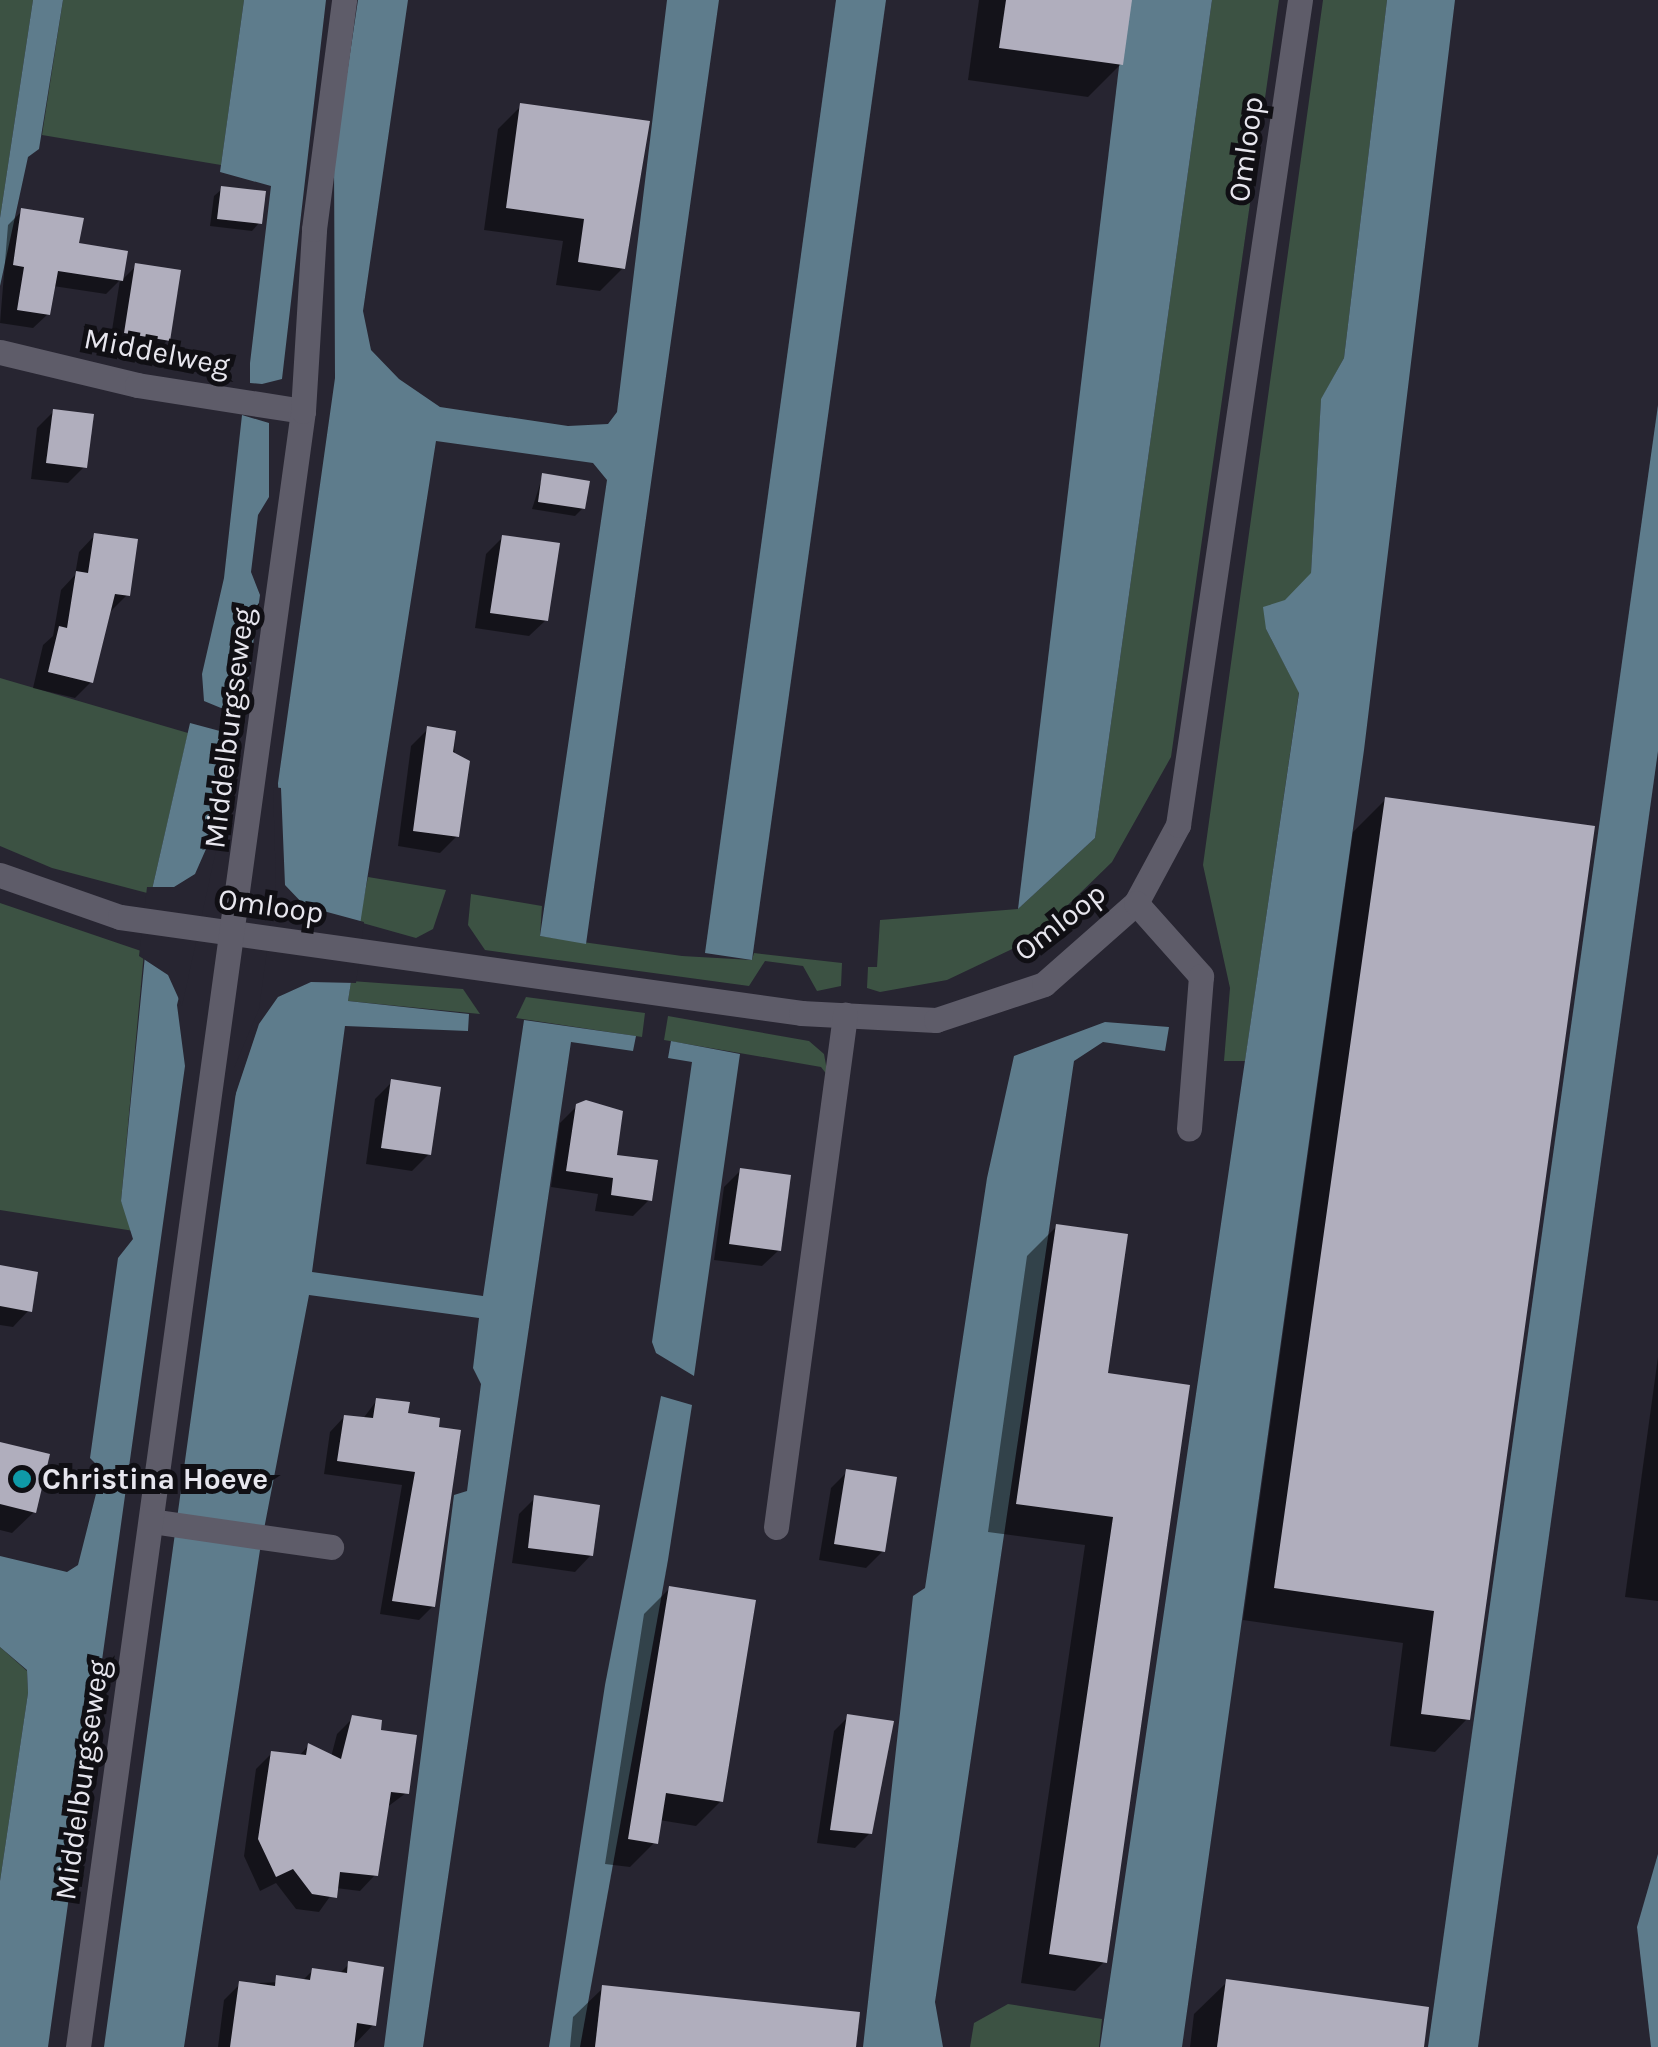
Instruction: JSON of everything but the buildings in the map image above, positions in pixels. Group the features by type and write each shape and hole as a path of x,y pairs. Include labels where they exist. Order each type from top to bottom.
{"street":[{"name":"Middelburgseweg","path":"78,2047 303,410 314,229 344,0"},
{"name":"Omloop","path":"0,875 120,917 845,1015 936,1020 1044,984 1136,903 1178,825 1300,0"},
{"name":"Middelweg","path":"0,352 137,385 303,410"},
{"path":"1136,903 1201,976 1189,1128"},
{"path":"776,1527 845,1015"},
{"path":"151,1521 331,1547"}],"green space":[{"path":"0,0 33,0 0,218"},
{"path":"63,0 244,0 221,165 42,135"},
{"path":"1212,0 1279,0 1171,757 1112,862 1033,939 947,980 880,992 867,988 868,967 877,967 880,920 1018,909 1095,838"},
{"path":"1323,0 1387,0 1344,358 1321,400 1311,574 1266,629 1299,692 1245,1061 1224,1061 1230,988 1203,865"},
{"path":"0,678 188,733 151,894 52,868 0,846"},
{"path":"368,877 446,890 433,929 416,938 359,922"},
{"path":"471,894 542,906 540,936 682,956 752,960 754,953 842,963 841,986 817,991 803,966 765,961 749,986 485,950 468,925"},
{"path":"0,903 144,952 121,1201 134,1231 0,1210"},
{"path":"351,981 463,989 480,1014 348,1001"},
{"path":"526,997 645,1013 642,1037 516,1018"},
{"path":"668,1016 809,1041 824,1054 828,1076 821,1067 664,1040"},
{"path":"0,1647 27,1671 28,1693 0,1881"},
{"path":"1008,2004 1102,2019 1099,2047 970,2047 974,2023"}],"water":[{"path":"33,0 63,0 39,149 28,157 0,286 0,218"},
{"path":"244,0 326,0 282,379 262,384 250,383 250,363 271,186 220,172"},
{"path":"358,0 408,0 363,311 371,350 399,379 440,407 568,426 608,424 617,412 667,0 719,0 586,944 540,936 607,480 593,463 436,441 348,1001 469,1014 468,1031 345,1026 312,1272 483,1296 524,1020 636,1036 633,1051 571,1042 423,2047 384,2047 454,1495 467,1491 481,1384 473,1368 479,1318 309,1295 260,1550 184,2047 104,2047 239,1070 264,1010 282,883 278,783 335,378 334,161"},
{"path":"836,0 886,0 752,960 705,953"},
{"path":"1127,0 1212,0 1095,838 1018,909"},
{"path":"1387,0 1455,0 1364,750 1182,2047 1100,2047 1299,693 1266,629 1263,607 1285,600 1311,573 1321,399 1344,358"},
{"path":"1658,405 1658,751 1478,2047 1428,2047"},
{"path":"242,415 269,423 269,497 258,515 251,572 260,595 247,687 240,706 221,708 204,701 202,674 224,578"},
{"path":"190,723 231,734 233,770 177,1005 185,1066 48,2047 0,2047 0,1881 28,1693 27,1670 0,1647 0,1556 67,1572 78,1565 102,1470 90,1458 118,1258 133,1239 121,1201 151,894"},
{"path":"1105,1022 1169,1027 1165,1051 1103,1042 1074,1061 935,2002 943,2047 863,2047 913,1596 925,1588 987,1178 1014,1056"},
{"path":"671,1041 740,1054 694,1376 656,1353 652,1342 692,1062 668,1058"},
{"path":"661,1396 692,1405 668,1560 580,2047 549,2047 605,1685"},
{"path":"1658,1854 1658,2047 1651,2047 1637,1927"}],"pier":[{"path":"273,787 281,788 285,885 305,906 364,922 356,983 311,982 278,997 259,1024 234,1099 234,1068 259,1009 276,884"},
{"path":"232,790 182,1006 168,975 139,956 147,887 174,887 195,874"}],"place":[{"name":"Christina Hoeve","path":"22,1479"}]}
